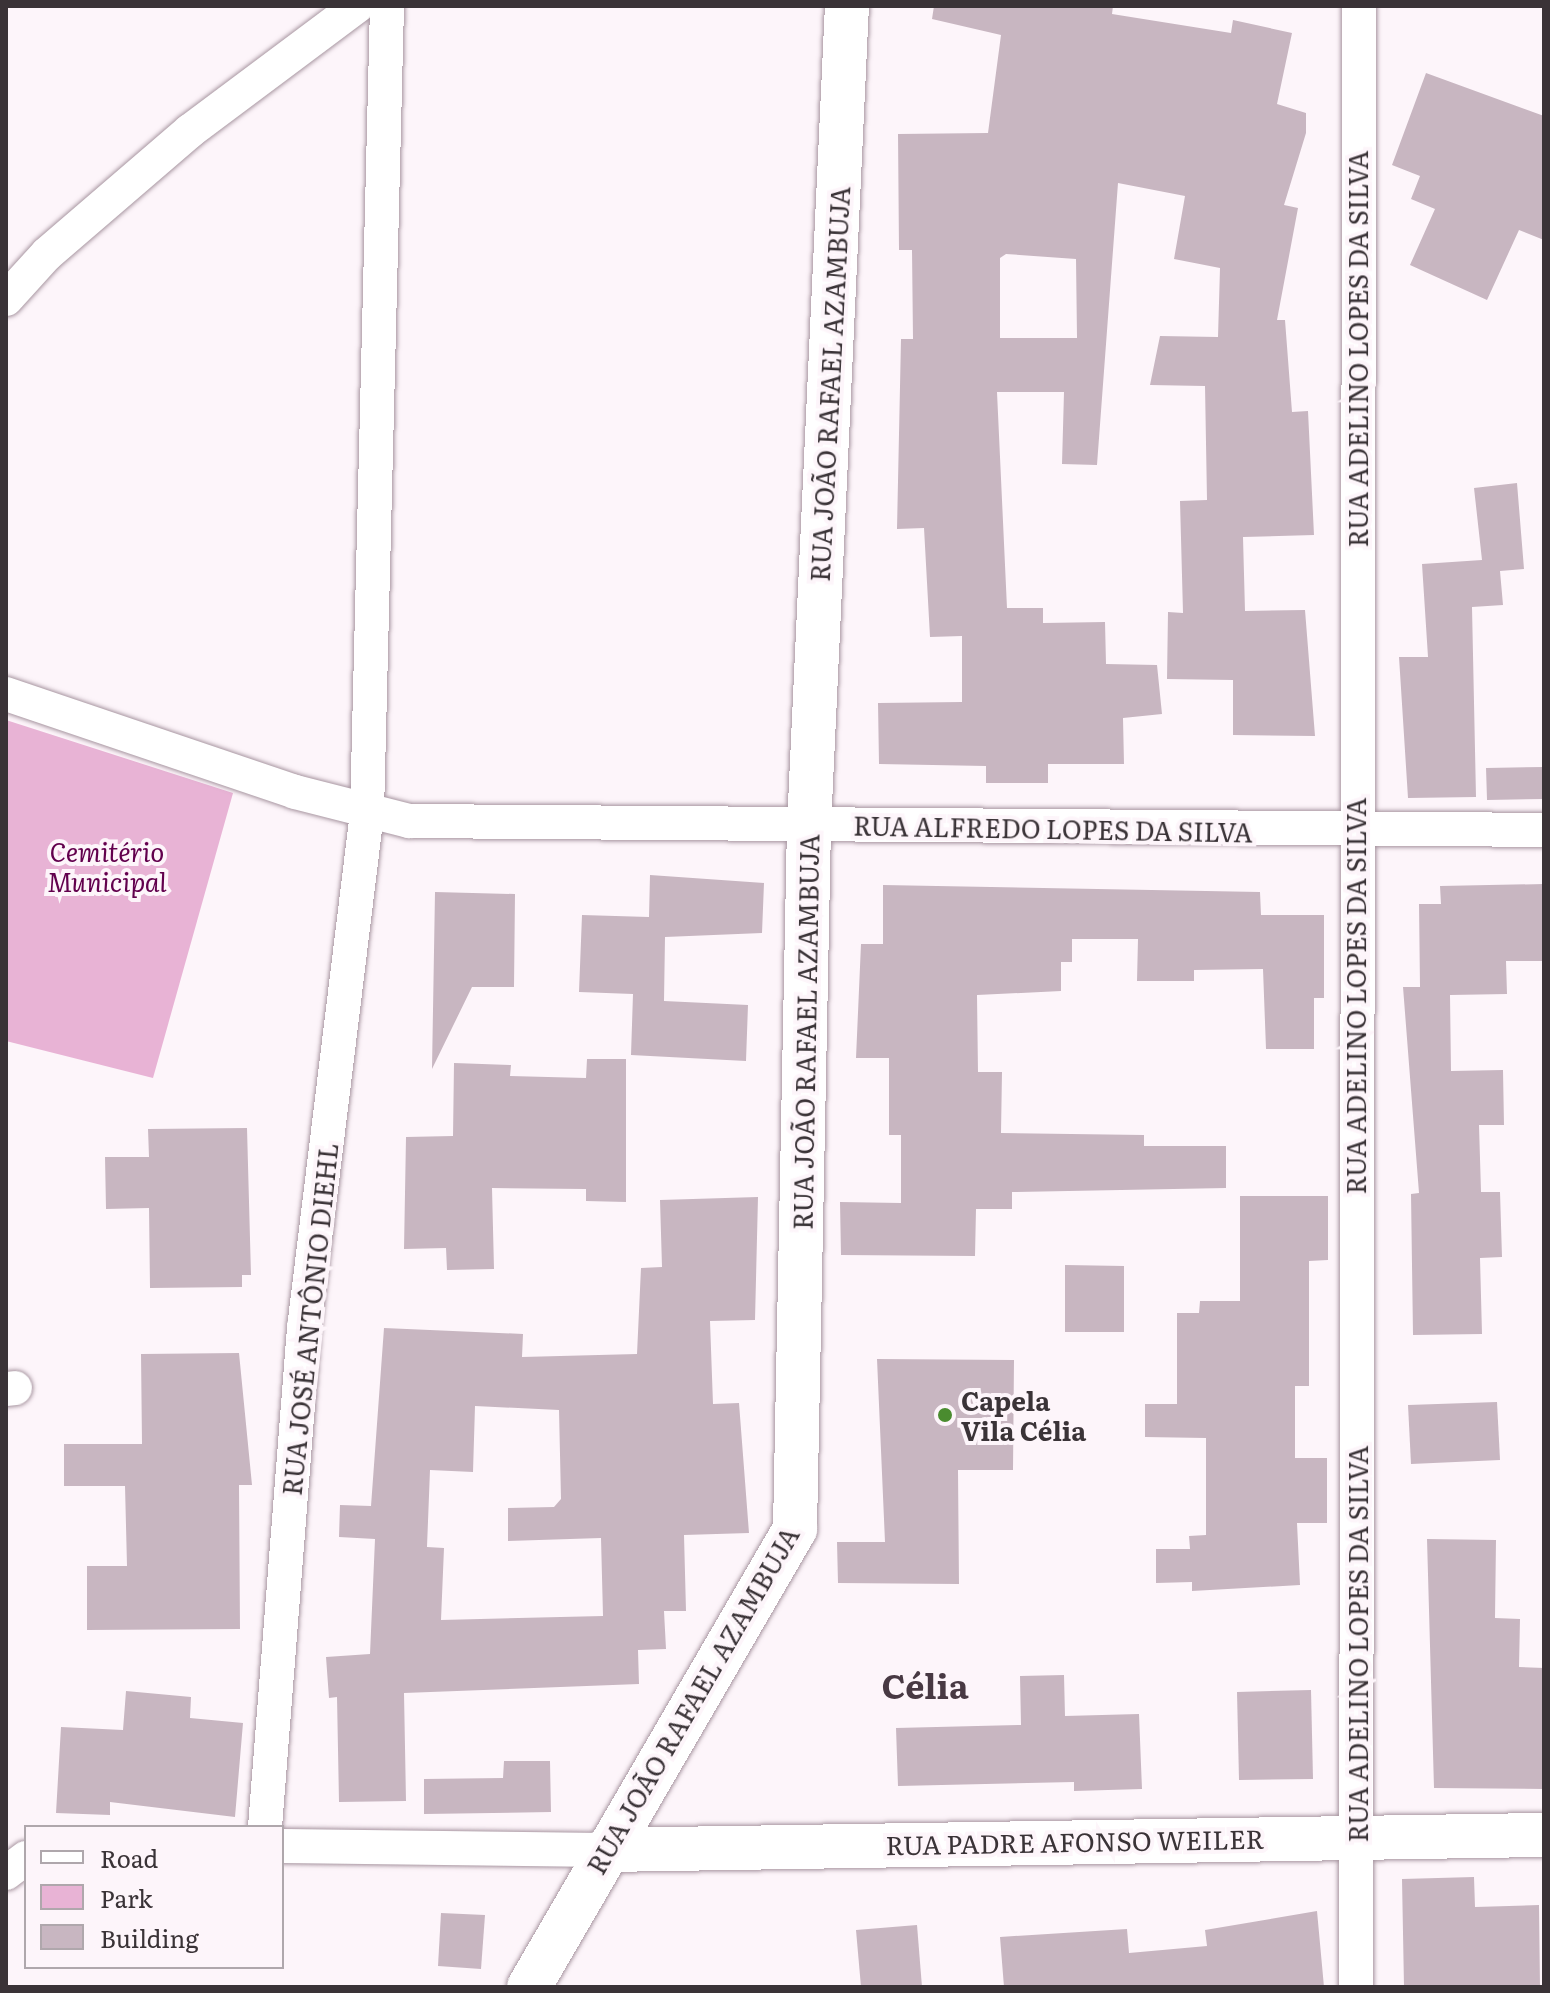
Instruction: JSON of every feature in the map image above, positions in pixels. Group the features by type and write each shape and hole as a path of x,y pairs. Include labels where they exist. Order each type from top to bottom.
{"street":[{"path":"6,299 47,254 190,131 357,6"},
{"name":"RUA JOSÉ ANTÔNIO DIEHL","path":"265,1825 304,1328 367,813 387,6"},
{"name":"RUA JOÃO RAFAEL AZAMBUJA","path":"529,1987 795,1529 809,826 847,6"},
{"name":"RUA ADELINO LOPES DA SILVA","path":"1356,1987 1354,832 1359,6"},
{"name":"RUA ALFREDO LOPES DA SILVA","path":"6,694 367,813 409,821 1354,832 1544,830"},
{"name":"RUA PADRE AFONSO WEILER","path":"606,1850 1357,1835 1544,1835"},
{"path":"284,1846 606,1850"},
{"path":"6,1873 24,1860"}],"green space":[{"name":"Cemitério Municipal","path":"6,720 233,793 153,1078 6,1041"}],"building":[{"path":"934,6 1113,6 1112,14 1231,33 1233,20 1292,33 1277,104 1306,113 1306,133 1284,205 1298,208 1277,320 1285,320 1292,412 1308,411 1314,535 1243,537 1245,611 1305,610 1315,736 1233,735 1233,680 1167,679 1168,612 1183,613 1180,501 1207,500 1205,386 1150,385 1160,336 1218,337 1220,268 1174,259 1185,196 1118,183 1097,465 1062,464 1064,392 997,392 1007,608 1043,608 1043,623 1105,622 1106,664 1157,665 1162,714 1123,718 1124,764 1048,764 1048,783 986,783 986,766 879,764 878,703 962,702 962,636 930,637 924,528 897,529 901,339 913,339 912,250 899,250 898,134 988,133 1001,35 932,19","holes":["1006,254 1076,259 1077,338 1000,338 1000,258"]},
{"path":"1426,73 1544,116 1544,240 1519,230 1487,300 1410,265 1435,209 1411,199 1420,176 1392,165"},
{"path":"1517,483 1524,569 1500,571 1503,605 1472,607 1476,797 1408,798 1399,657 1428,657 1422,564 1482,560 1474,488"},
{"path":"1544,767 1544,799 1487,800 1486,768"},
{"path":"650,875 764,883 762,933 665,937 664,1001 748,1005 746,1061 631,1055 633,994 579,992 582,915 649,917"},
{"path":"1544,884 1544,961 1506,961 1507,994 1450,995 1451,1071 1503,1070 1504,1125 1479,1125 1481,1192 1500,1192 1502,1257 1480,1258 1482,1334 1413,1335 1411,1194 1419,1193 1403,987 1420,987 1419,904 1441,904 1440,886"},
{"path":"883,885 1260,892 1261,915 1324,915 1324,998 1314,998 1314,1049 1266,1049 1263,969 1194,970 1194,981 1137,981 1138,939 1072,939 1072,962 1061,962 1061,991 977,995 978,1072 1002,1072 1001,1133 1144,1135 1144,1146 1226,1146 1226,1188 1012,1192 1012,1209 976,1209 975,1256 841,1255 840,1202 901,1203 901,1135 889,1135 889,1058 856,1058 861,944 883,944"},
{"path":"435,892 515,894 514,987 472,987 432,1069"},
{"path":"587,1059 626,1059 626,1202 586,1201 586,1189 492,1188 494,1269 447,1270 446,1248 404,1249 406,1137 453,1136 454,1063 511,1065 510,1076 586,1078"},
{"path":"247,1128 251,1275 242,1275 242,1287 150,1288 149,1208 106,1209 105,1157 149,1157 148,1129"},
{"path":"1240,1196 1328,1196 1328,1260 1309,1261 1309,1386 1295,1386 1295,1458 1327,1458 1327,1523 1297,1523 1300,1585 1192,1591 1192,1582 1156,1583 1156,1549 1190,1549 1189,1536 1206,1535 1206,1438 1145,1437 1145,1404 1177,1404 1177,1313 1199,1313 1200,1301 1240,1301"},
{"path":"758,1197 755,1320 710,1321 713,1404 739,1403 749,1533 684,1535 686,1611 664,1611 666,1649 638,1650 639,1684 404,1693 406,1801 339,1802 337,1697 329,1698 326,1657 370,1654 375,1539 339,1537 340,1505 371,1506 384,1328 523,1334 522,1357 637,1354 641,1268 662,1267 660,1200","holes":["475,1406 559,1410 561,1499 554,1507 508,1508 508,1541 601,1538 603,1616 441,1620 444,1548 427,1547 430,1470 473,1472"]},
{"path":"1065,1265 1124,1266 1124,1332 1065,1332"},
{"path":"239,1353 252,1485 239,1485 240,1629 87,1630 87,1566 127,1566 125,1486 64,1486 64,1444 142,1444 141,1354"},
{"path":"877,1359 1014,1360 1013,1470 958,1470 959,1584 838,1583 837,1542 885,1542"},
{"path":"1497,1402 1500,1460 1411,1464 1408,1405"},
{"path":"1427,1539 1496,1540 1495,1618 1520,1619 1519,1667 1544,1668 1544,1789 1434,1788"},
{"path":"1064,1675 1065,1716 1139,1714 1142,1789 1074,1791 1074,1782 898,1786 896,1728 1021,1725 1020,1676"},
{"path":"1311,1690 1313,1779 1239,1780 1237,1692"},
{"path":"126,1691 191,1697 190,1718 243,1723 235,1817 110,1802 110,1815 56,1813 61,1727 123,1730"},
{"path":"504,1761 550,1761 551,1812 424,1814 424,1779 503,1778"},
{"path":"1474,1877 1475,1907 1539,1905 1540,1987 1404,1987 1402,1879"},
{"path":"1317,1911 1324,1987 1004,1987 1000,1937 1127,1929 1129,1953 1207,1946 1205,1930"},
{"path":"441,1913 485,1915 481,1969 438,1966"},
{"path":"917,1925 922,1987 861,1987 856,1930"}],"place":[{"name":"Capela Vila Célia","path":"945,1415"}],"district":[{"name":"Célia","path":"925,1685"}]}
